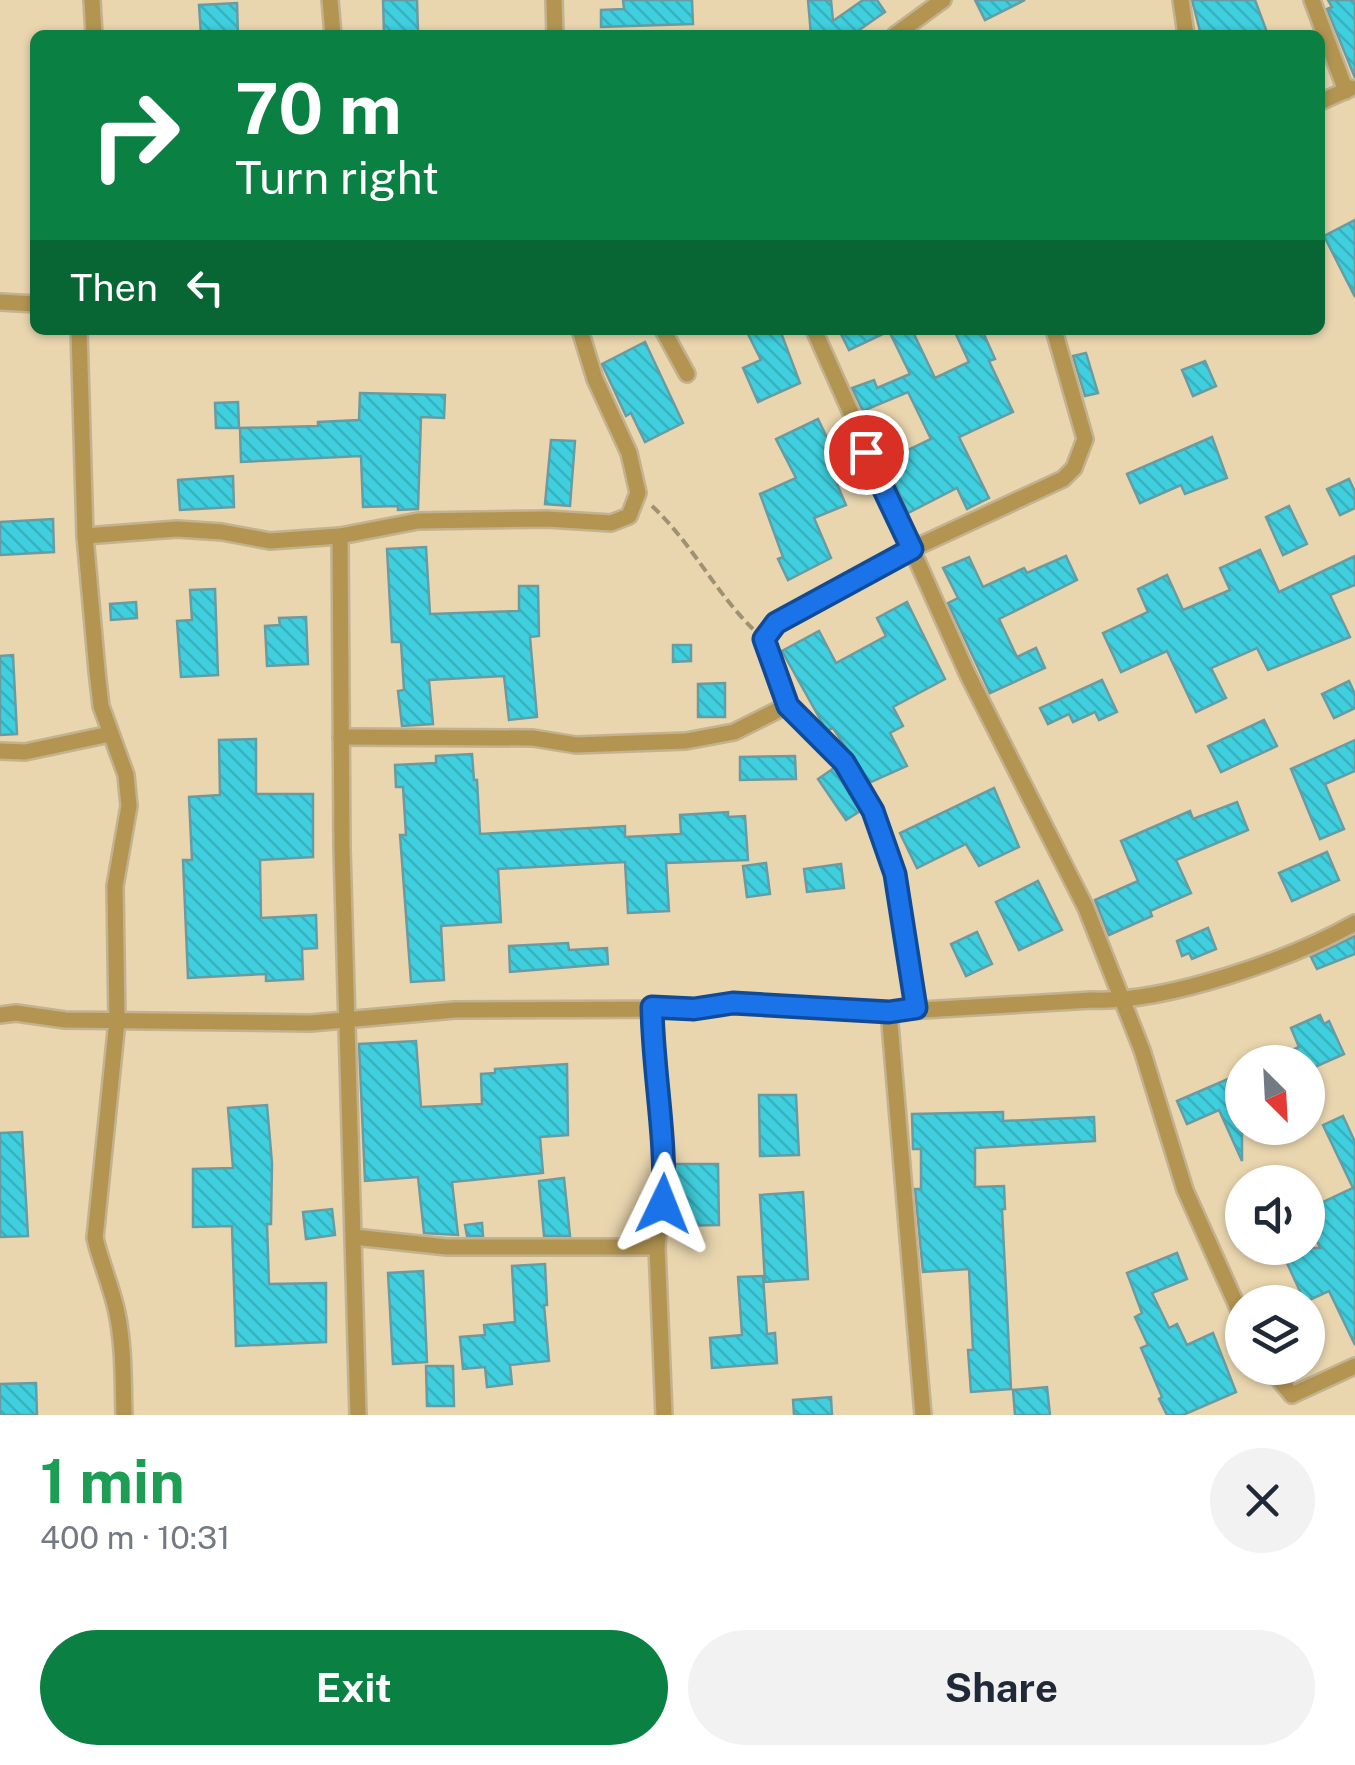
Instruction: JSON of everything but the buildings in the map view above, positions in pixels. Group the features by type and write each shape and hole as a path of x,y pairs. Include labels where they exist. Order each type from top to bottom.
{"street":[{"path":"92,0 94,30"},
{"path":"330,0 332,30"},
{"path":"554,0 555,30"},
{"path":"904,30 943,0"},
{"path":"1180,0 1185,30"},
{"path":"1312,0 1351,89 1325,100"},
{"path":"0,302 30,304"},
{"path":"79,335 85,536 99,688 126,776 129,806 115,886 117,1021 96,1238 120,1328 124,1415"},
{"path":"85,536 177,530 222,532 270,541 340,536 418,522 546,519 611,523 629,516 638,493 630,454 595,379 582,335"},
{"path":"667,335 687,374"},
{"path":"816,335 968,675 1086,908 1160,1102 1185,1190 1228,1285"},
{"path":"916,1008 895,874 873,811 844,762 788,706 764,639 776,623 912,549 1064,479 1074,468 1086,439 1055,335"},
{"path":"340,536 341,737 358,1415"},
{"path":"341,737 533,738 576,745 686,742 734,732 788,706"},
{"path":"0,752 25,752 110,734"},
{"path":"0,1015 117,1021 348,1020 455,1010 694,1009 733,1003 889,1012 1124,1002 1238,972 1355,923"},
{"path":"652,1007 652,1056 665,1172 657,1248 664,1415"},
{"path":"889,1012 923,1415"},
{"path":"354,1236 448,1247 657,1248"},
{"path":"1292,1395 1355,1366"},
{"path":"1283,1385 1292,1395 1289,1415"}],"path":[{"path":"638,493 678,530 728,604 764,639"}],"route":[{"path":"663,1204 664,1151 652,1056 652,1007 694,1009 733,1003 889,1012 916,1008 895,874 873,811 844,762 788,706 764,639 776,623 912,549 866,452"}]}
